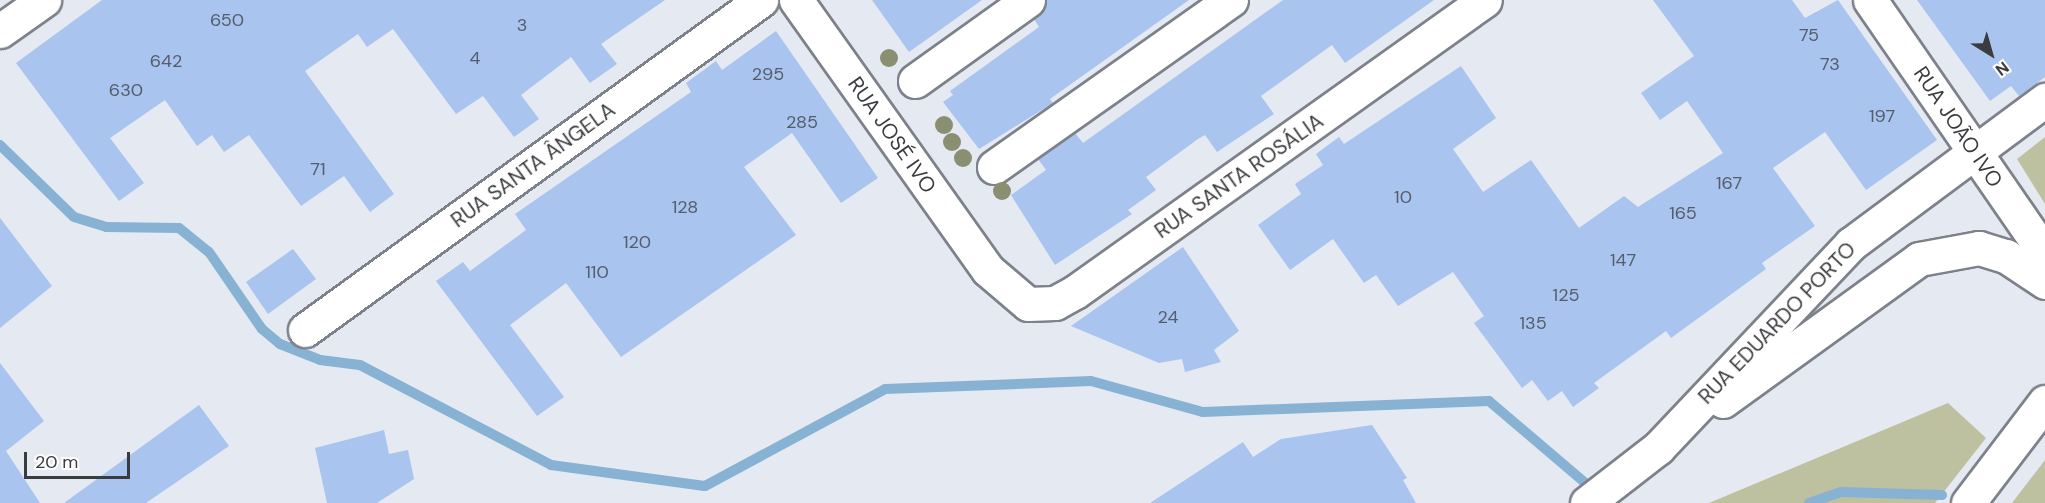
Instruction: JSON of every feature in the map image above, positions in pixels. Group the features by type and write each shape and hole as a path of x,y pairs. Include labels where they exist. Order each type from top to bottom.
{"street":[{"path":"0,31 44,0"},
{"name":"RUA SANTA ÂNGELA","path":"305,330 761,0"},
{"name":"RUA JOSÉ IVO","path":"796,0 988,270"},
{"path":"915,81 1028,0"},
{"path":"994,167 1231,0"},
{"name":"RUA SANTA ROSÁLIA","path":"988,270 1028,304 1054,303 1075,292 1485,0"},
{"name":"RUA JOÃO IVO","path":"1870,0 2045,254"},
{"name":"RUA EDUARDO PORTO","path":"1587,503 1658,448 1851,244 2045,100"},
{"path":"1658,448 1919,259 1979,248 2006,256 2045,282"},
{"path":"1968,503 2045,402"}],"green space":[{"path":"2045,137 2045,204 2017,159"},
{"path":"1948,403 1986,438 1935,503 1709,503"},
{"path":"2045,460 2045,503 2012,503"}],"building":[{"path":"102,0 665,0 601,44 617,64 590,83 571,57 521,95 539,119 514,137 483,96 456,114 393,29 367,47 358,34 305,71 394,194 370,212 344,176 301,206 249,135 224,152 212,135 197,146 165,100 110,138 144,183 119,201 16,63"},
{"path":"872,0 982,0 909,52"},
{"path":"1046,0 1189,0 1050,99 1053,103 979,149 943,102 953,95 950,91 1039,27 1034,19"},
{"path":"1283,0 1434,0 1345,63 1332,45 1261,96 1274,114 1217,152 1205,135 1198,139 1146,177 1156,190 1128,210 1132,214 1055,265 1011,195 1046,170 1038,159 1075,133 1083,143"},
{"path":"1653,0 1792,0 1805,18 1838,0 1937,140 1866,190 1825,132 1773,168 1815,226 1762,263 1766,269 1671,338 1666,331 1594,383 1599,388 1573,407 1562,391 1548,401 1532,380 1522,388 1474,323 1484,316 1453,272 1398,306 1376,275 1364,283 1333,239 1290,270 1258,225 1301,194 1295,184 1323,165 1316,154 1339,137 1344,144 1461,66 1496,118 1453,149 1483,192 1531,160 1579,228 1624,196 1638,207 1723,153 1687,101 1660,120 1641,93 1694,56"},
{"path":"1917,0 2045,0 2045,77 2019,96 2011,86 1990,101"},
{"path":"776,31 878,178 841,203 792,133 744,167 796,235 621,357 566,283 510,325 564,397 537,416 436,281 463,262 470,271 526,230 515,214 691,92 686,83 716,61 722,70"},
{"path":"0,218 52,286 0,328"},
{"path":"1183,247 1239,331 1214,350 1221,362 1185,372 1182,359 1159,363 1071,326"},
{"path":"293,249 316,279 268,314 246,282"},
{"path":"0,363 44,421 6,451 40,503 0,503"},
{"path":"199,405 229,446 146,503 64,503"},
{"path":"1372,425 1407,478 1403,480 1416,503 1150,503 1243,442 1253,457 1281,439"},
{"path":"384,430 389,454 408,450 414,479 377,503 327,503 315,448"}],"waterway":[{"path":"0,145 74,217 106,227 179,228 209,252 262,329 280,344 320,360 360,365 551,465 705,486 885,389 1091,381 1203,412 1489,401 1596,492"},
{"path":"1809,503 1841,492 1942,495"}]}
